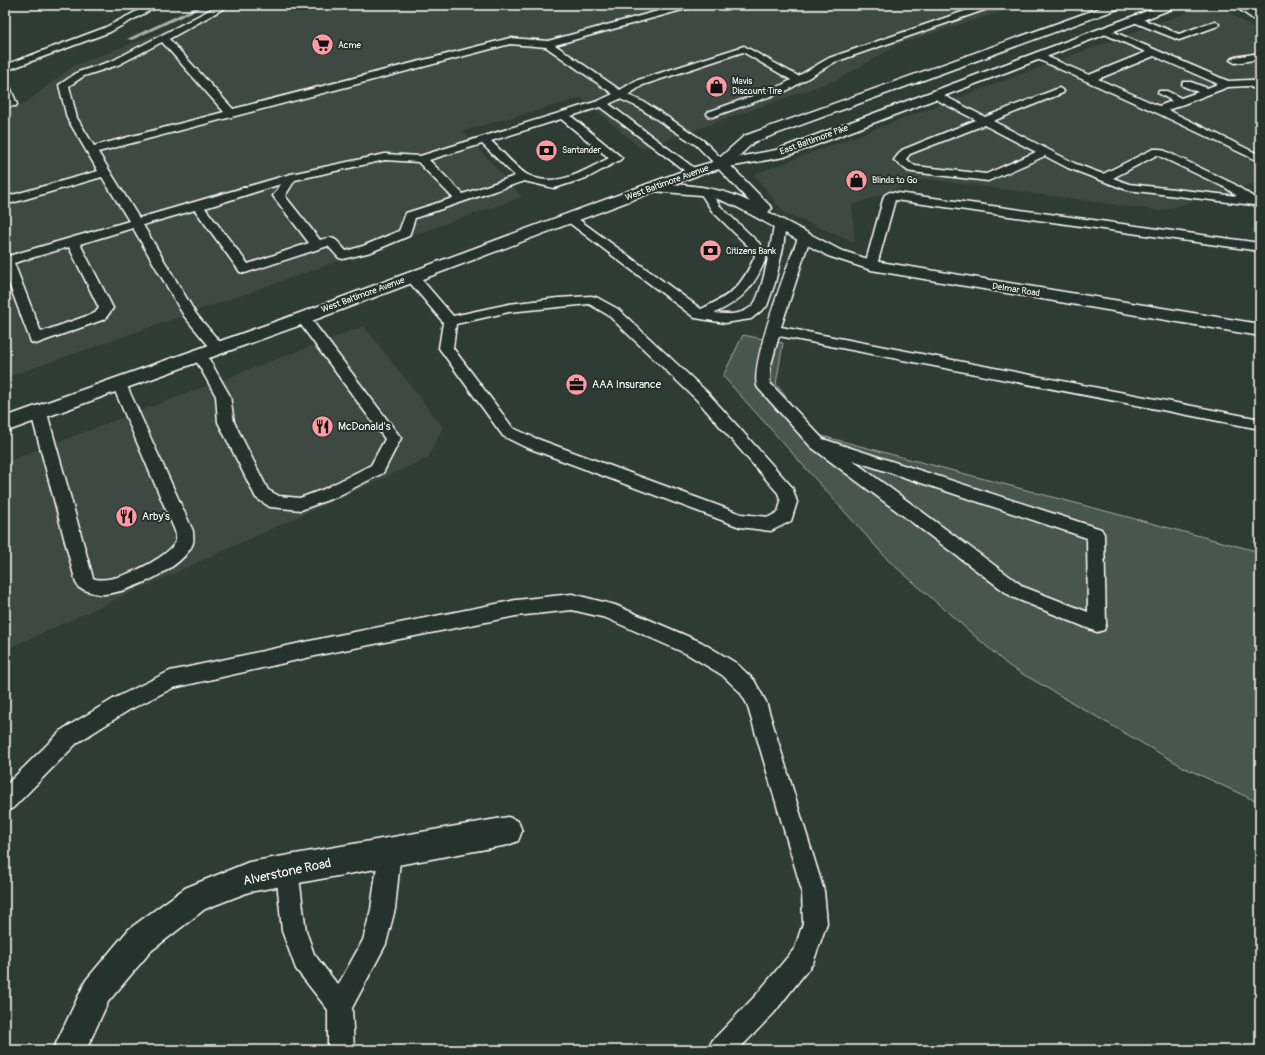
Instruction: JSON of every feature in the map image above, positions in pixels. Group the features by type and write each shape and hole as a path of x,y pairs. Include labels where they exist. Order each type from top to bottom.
{"main road":[{"path":"721,164 749,139 1119,5"},
{"name":"East Baltimore Pike","path":"721,164 779,154 1173,5"},
{"path":"1239,5 1260,19"},
{"path":"944,68 971,81"},
{"name":"West Baltimore Avenue","path":"5,425 412,278 693,172 721,164"},
{"name":"Delmar Road","path":"721,164 780,225"},
{"name":"Delmar Road","path":"653,187 719,194 738,202 834,253 871,265 1260,330"},
{"name":"Alverstone Road","path":"69,1050 97,991 140,940 196,898 249,877 508,831"}],"lane":[{"path":"5,68 107,30 137,11 156,5"},
{"path":"218,348 191,316 72,118 64,85 81,74 116,63 226,5"},
{"path":"92,150 510,41 548,44 690,5"},
{"path":"712,114 784,88 832,60 990,5"},
{"path":"1134,19 1179,37 1215,24"},
{"path":"1105,31 1227,84"},
{"path":"163,38 231,113"},
{"path":"548,44 620,95 642,105 700,143 721,164"},
{"path":"72,242 106,308 100,316 36,339 6,261 136,223 198,206 291,177 385,158 421,159 602,103 620,95 639,83 744,49 799,80"},
{"path":"1089,79 1154,52"},
{"path":"1038,56 1159,110 1260,159"},
{"path":"1235,60 1260,56"},
{"path":"1134,60 1149,67"},
{"path":"1111,70 1125,76"},
{"path":"1159,110 1227,84 1250,83 1260,88"},
{"path":"1187,84 1207,92"},
{"path":"5,87 12,104"},
{"path":"1045,152 988,178 912,169 900,160 906,152 1059,90"},
{"path":"1163,93 1182,102"},
{"path":"935,95 1072,166 1103,178 1127,187 1253,201 1230,186 1156,152 1103,178"},
{"path":"602,103 693,172"},
{"path":"483,139 523,177 554,185 585,175 616,158 563,115"},
{"path":"421,159 461,199"},
{"path":"5,201 105,173"},
{"path":"291,177 279,196 317,245"},
{"path":"198,206 245,268 330,241 343,256 367,249 405,233 410,216 523,177"},
{"path":"700,315 726,303 741,292 752,278 761,256 756,246 716,208 705,192"},
{"path":"871,265 890,196 1260,247"},
{"path":"570,219 700,315 725,319 746,316 760,306 768,283 777,248 780,225"},
{"path":"804,238 773,330 763,368 763,384 816,443 1018,592 1096,624 1095,534 816,443"},
{"path":"412,278 450,321 446,348 508,432 529,442 740,520 771,524 785,516 790,502 786,491 702,396 613,312 591,300 558,302 509,308 450,321"},
{"path":"200,355 222,396 226,422 262,494 276,502 301,504 330,493 377,469 393,438 303,318"},
{"path":"773,330 1260,424"},
{"path":"39,413 85,583 98,588 122,583 157,568 173,556 184,543 184,531 119,384"},
{"path":"5,801 70,736 122,704 170,680 324,646 516,608 572,602 608,611 694,648 729,669 747,686 756,702 813,891 815,923 805,955 765,1004 721,1050"},
{"path":"341,1050 340,1006 374,944 383,909 390,851"},
{"path":"287,870 294,931 304,961 340,1006"}],"shaded area":[{"path":"231,5 1023,5 901,43 839,79 641,149 582,98 463,131 522,197 5,378 5,108 24,104 73,66"},
{"path":"1196,9 1230,13 1260,33 1260,182 1161,211 926,179 852,205 855,242 784,213 754,174"},
{"path":"364,326 443,427 428,458 5,650 5,462"},
{"path":"743,335 783,343 776,384 795,409 822,436 1260,552 1260,803 1185,768 1009,666 888,560 723,376"}],"waterway":[{"path":"130,39 204,5"}],"place":[{"name":"Acme","path":"323,45"},
{"name":"Mavis Discount Tire","path":"716,86"},
{"name":"Santander","path":"547,150"},
{"name":"Blinds to Go","path":"856,180"},
{"name":"Citizens Bank","path":"710,251"},
{"name":"AAA Insurance","path":"576,384"},
{"name":"McDonald's","path":"323,426"},
{"name":"Arby's","path":"127,516"}]}
